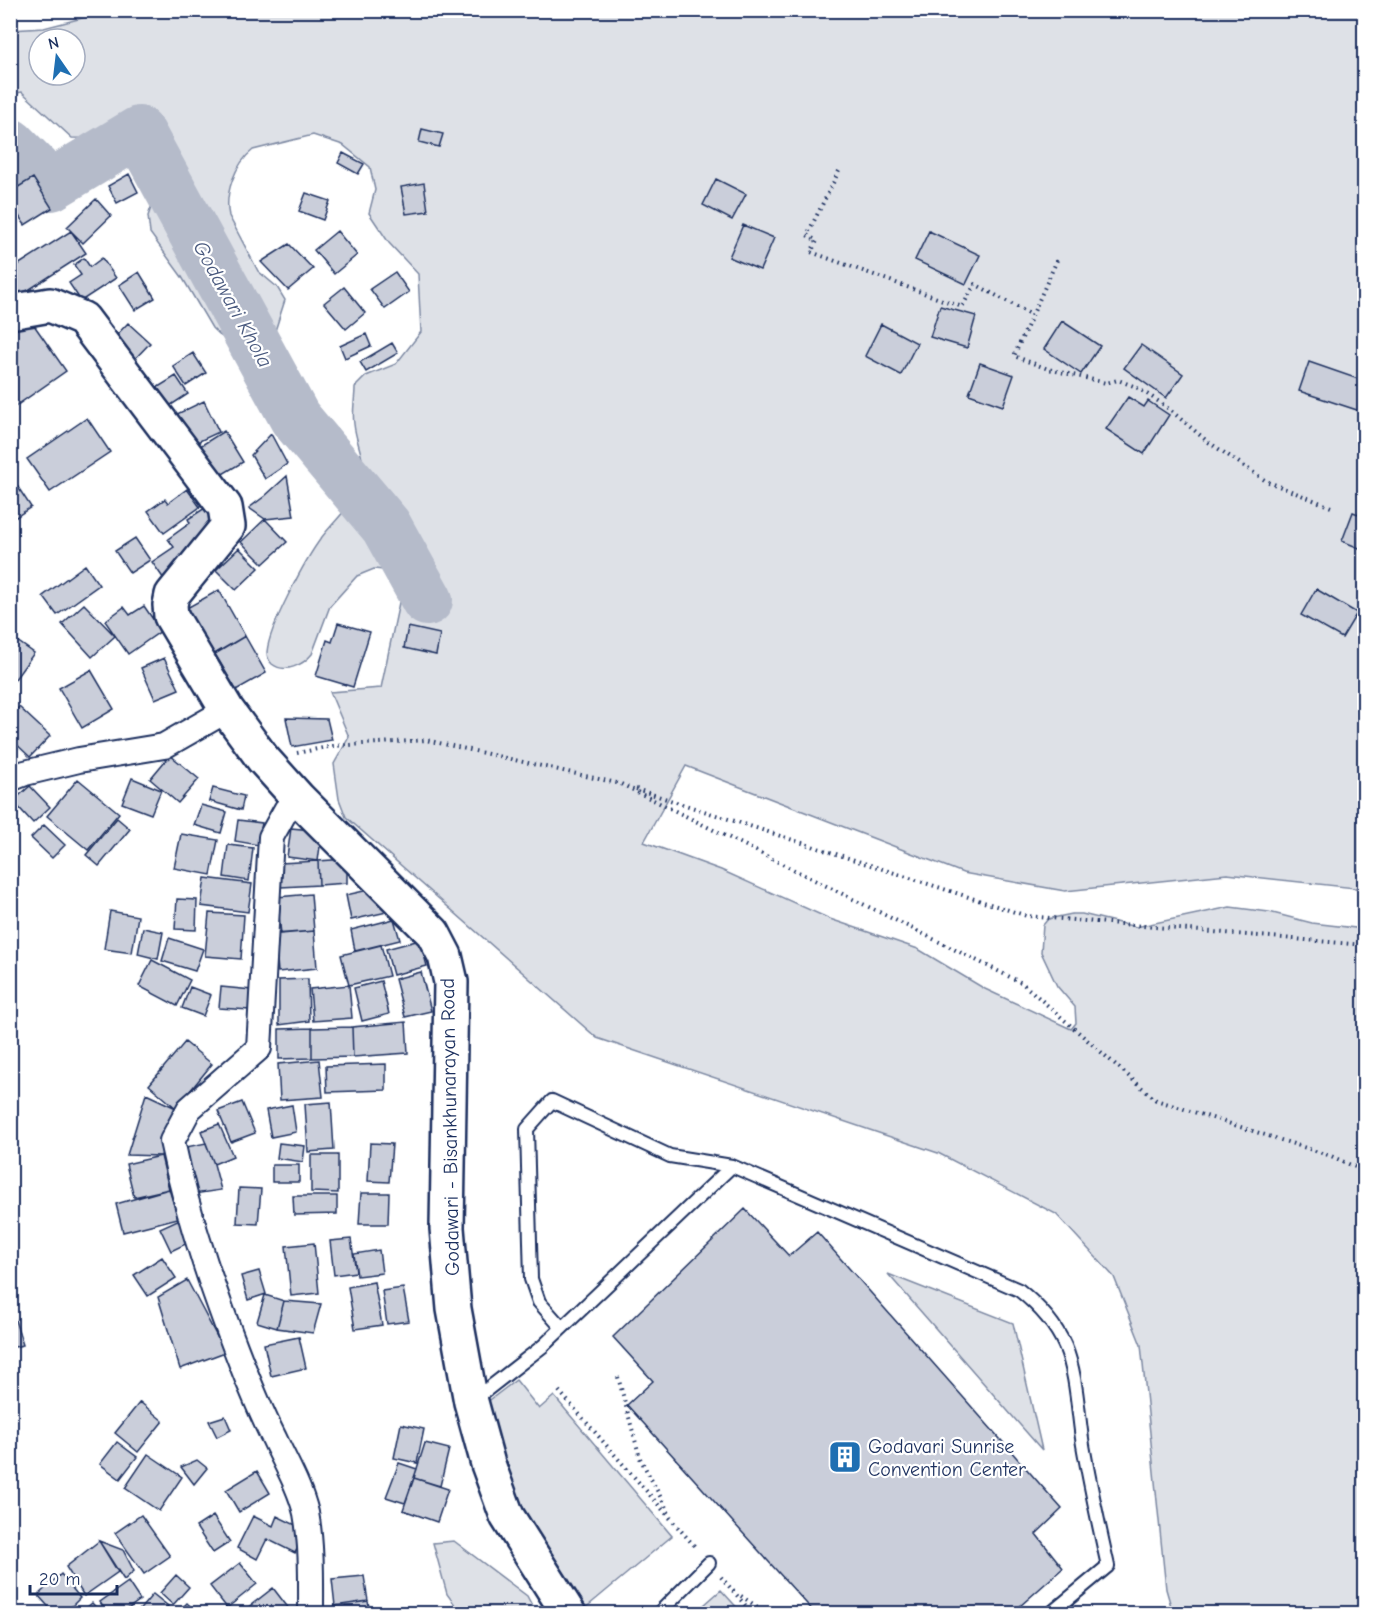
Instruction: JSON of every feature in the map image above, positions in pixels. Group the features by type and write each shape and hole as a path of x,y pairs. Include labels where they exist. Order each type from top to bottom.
{"street":[{"name":"Godawari - Bisankhunarayan Road","path":"10,312 50,305 83,319 225,507 228,526 172,595 171,616 227,710 263,759 299,799 433,933 445,956 451,982 447,1228 454,1309 471,1402 488,1464 507,1516 568,1614"},
{"path":"10,779 25,773 80,760 164,746 227,710"},
{"path":"299,799 286,810 272,837 259,1048 189,1109 172,1141 183,1192 207,1269 248,1380 306,1512 311,1614"}],"lane":[{"path":"562,1328 539,1302 531,1279 527,1129 552,1101 670,1156 732,1166 1019,1290 1038,1306 1054,1325 1066,1348 1108,1566 1050,1614"},
{"path":"471,1402 543,1346 732,1166"},
{"path":"658,1614 709,1563"}],"path":[{"path":"839,171 807,235 817,241 811,252 962,307 975,284 1032,315"},
{"path":"1057,260 1014,356 1059,372 1106,383 1119,380 1136,387 1164,405 1207,441 1266,481 1331,507"},
{"path":"263,759 333,746 426,740 621,784 1027,916 1365,945"},
{"path":"621,784 1022,983 1156,1100 1331,1156 1365,1170"},
{"path":"618,1377 640,1458 674,1523"},
{"path":"559,1391 753,1614"},
{"path":"735,1593 768,1614"}],"shaded area":[{"path":"109,11 1364,11 1364,889 1227,874 1065,891 963,873 686,766 644,842 721,870 830,919 918,949 985,989 1071,1029 1076,1023 1075,1007 1057,986 1041,952 1043,925 1048,919 1082,914 1136,927 1230,907 1269,912 1312,923 1364,929 1364,1613 1173,1613 1166,1589 1141,1345 1114,1277 1056,1214 938,1153 597,1038 346,817 339,799 334,764 349,737 330,692 381,688 405,574 374,569 357,576 330,606 312,654 299,665 288,668 277,667 270,662 267,652 274,626 307,560 322,537 350,504 362,482 361,453 353,419 355,387 366,376 396,364 421,332 418,274 389,243 369,213 375,190 370,167 343,145 313,135 253,150 241,163 232,180 228,198 229,216 258,271 277,287 285,300 274,334 263,346 245,351 212,328 182,277 150,233 148,216 156,193 156,175 135,139 72,138 22,92 11,94 11,30 27,29 27,87 87,87 87,27 48,27"},
{"path":"888,1274 1013,1323 1042,1450"},
{"path":"516,1380 539,1409 554,1396 672,1536 583,1610 527,1526 482,1406"},
{"path":"454,1541 527,1596 536,1613 461,1613 447,1594 433,1543"},
{"path":"721,1590 742,1613 695,1613"}],"building":[{"path":"422,129 443,134 439,147 419,142"},
{"path":"343,153 364,164 358,174 338,163"},
{"path":"129,174 138,192 117,203 108,186"},
{"path":"33,178 52,208 25,225 10,203 10,192"},
{"path":"716,179 746,194 732,220 703,205"},
{"path":"424,183 428,211 406,214 401,187"},
{"path":"306,193 330,201 323,220 299,211"},
{"path":"96,199 111,216 83,243 67,227"},
{"path":"743,225 774,238 760,270 729,257"},
{"path":"71,231 86,253 16,298 10,289 10,270"},
{"path":"337,231 357,255 334,274 314,250"},
{"path":"929,231 980,255 966,284 915,260"},
{"path":"289,244 313,269 288,290 261,262"},
{"path":"84,258 90,267 102,258 116,278 81,301 69,283 81,275 74,265"},
{"path":"139,272 155,298 135,310 119,285"},
{"path":"395,272 409,292 385,309 370,289"},
{"path":"344,287 365,313 346,329 324,303"},
{"path":"940,306 976,316 967,348 930,337"},
{"path":"27,315 66,371 10,410 10,326"},
{"path":"1062,321 1100,346 1081,374 1044,349"},
{"path":"128,323 150,343 130,364 109,343"},
{"path":"881,324 917,343 901,375 865,356"},
{"path":"366,334 371,346 345,358 340,346"},
{"path":"392,343 398,353 366,372 360,362"},
{"path":"1141,345 1183,374 1166,398 1124,368"},
{"path":"193,353 206,373 186,386 173,366"},
{"path":"1309,362 1364,381 1364,399 1360,411 1299,391"},
{"path":"980,363 1014,375 1003,406 969,394"},
{"path":"176,376 188,394 162,411 150,392"},
{"path":"1128,397 1144,407 1148,401 1169,415 1144,454 1106,429"},
{"path":"204,401 219,432 191,445 177,414"},
{"path":"87,418 110,452 50,492 27,459"},
{"path":"224,431 243,462 216,478 197,448"},
{"path":"271,434 287,464 265,479 251,455"},
{"path":"10,475 31,507 10,521"},
{"path":"287,476 294,516 265,519 249,508 265,496"},
{"path":"187,489 200,507 164,533 148,511 165,499 168,503"},
{"path":"208,506 222,527 166,582 152,562 174,547 168,539 190,523 188,519"},
{"path":"1353,512 1364,516 1364,550 1342,541"},
{"path":"265,519 287,542 263,564 241,542"},
{"path":"135,538 150,560 130,573 115,551"},
{"path":"239,548 259,568 236,590 216,570"},
{"path":"85,565 99,585 57,615 43,596"},
{"path":"1316,589 1357,613 1342,638 1301,615"},
{"path":"219,590 245,636 211,656 185,609"},
{"path":"84,604 115,636 92,657 62,624"},
{"path":"144,606 161,631 128,654 105,621 124,607 130,615"},
{"path":"338,623 370,632 353,687 316,676 327,640 332,642"},
{"path":"408,627 440,634 436,655 404,648"},
{"path":"10,636 34,653 13,682 10,680"},
{"path":"245,636 266,673 236,690 215,654"},
{"path":"164,658 179,689 155,699 141,668"},
{"path":"91,670 114,709 82,728 59,688"},
{"path":"19,707 50,736 30,757 10,738 10,716"},
{"path":"286,718 327,719 332,740 292,747"},
{"path":"10,750 16,754 10,762"},
{"path":"170,755 199,779 178,803 150,779"},
{"path":"132,778 161,790 151,814 122,803"},
{"path":"78,779 119,813 88,850 47,816"},
{"path":"30,786 50,807 33,823 13,801"},
{"path":"213,788 244,796 241,810 209,801"},
{"path":"201,805 227,812 221,833 194,825"},
{"path":"117,818 130,829 99,866 86,855"},
{"path":"238,820 262,823 258,845 235,841"},
{"path":"44,825 65,845 52,858 31,838"},
{"path":"291,828 322,831 318,861 287,857"},
{"path":"181,834 218,840 211,875 174,868"},
{"path":"228,845 253,848 249,881 224,877"},
{"path":"347,859 347,883 319,885 318,861"},
{"path":"318,861 319,885 281,887 280,863"},
{"path":"205,878 252,884 248,912 201,906"},
{"path":"382,887 387,912 351,920 346,895"},
{"path":"311,894 314,931 281,934 277,897"},
{"path":"177,899 197,900 196,930 175,929"},
{"path":"110,911 138,916 132,953 104,949"},
{"path":"209,913 244,915 241,959 205,956"},
{"path":"394,919 400,940 355,951 351,930"},
{"path":"143,928 163,932 158,959 138,954"},
{"path":"314,931 317,968 278,972 275,934"},
{"path":"169,938 203,949 195,971 162,961"},
{"path":"420,940 427,966 393,975 386,949"},
{"path":"381,945 389,976 349,985 341,955"},
{"path":"152,960 190,980 177,1006 139,986"},
{"path":"421,972 431,1011 405,1017 395,979"},
{"path":"308,979 309,1021 279,1025 279,980"},
{"path":"381,981 389,1014 362,1021 354,988"},
{"path":"349,985 352,1018 313,1021 310,989"},
{"path":"190,987 211,995 203,1016 182,1008"},
{"path":"221,987 252,990 250,1010 219,1008"},
{"path":"406,1022 408,1053 353,1057 352,1027"},
{"path":"352,1027 353,1057 312,1058 312,1028"},
{"path":"312,1028 312,1058 279,1059 279,1029"},
{"path":"185,1042 212,1064 176,1108 149,1085"},
{"path":"319,1060 323,1097 280,1100 278,1064"},
{"path":"386,1064 386,1090 327,1092 326,1066"},
{"path":"146,1094 176,1108 161,1156 127,1155"},
{"path":"242,1102 255,1133 231,1142 218,1111"},
{"path":"331,1102 334,1150 308,1152 305,1104"},
{"path":"292,1105 296,1132 271,1137 266,1110"},
{"path":"219,1124 233,1156 214,1164 201,1131"},
{"path":"206,1143 221,1190 194,1194 186,1147"},
{"path":"279,1143 305,1146 303,1162 277,1158"},
{"path":"370,1143 392,1144 389,1182 368,1181"},
{"path":"311,1155 338,1155 338,1193 311,1192"},
{"path":"161,1156 169,1189 134,1197 126,1164"},
{"path":"272,1165 299,1165 299,1182 272,1182"},
{"path":"239,1188 261,1189 258,1224 237,1223"},
{"path":"169,1189 178,1218 123,1232 116,1204"},
{"path":"361,1193 389,1193 388,1224 359,1224"},
{"path":"293,1196 337,1196 337,1214 294,1215"},
{"name":"Godavari Sunrise Convention Center","path":"745,1209 789,1256 817,1232 1062,1509 1036,1534 1063,1568 1011,1614 816,1614 627,1405 653,1381 613,1337"},
{"path":"184,1217 194,1240 171,1251 160,1228"},
{"path":"351,1239 356,1272 334,1275 330,1241"},
{"path":"314,1243 319,1293 291,1296 286,1246"},
{"path":"379,1250 382,1273 357,1276 354,1254"},
{"path":"162,1257 176,1278 148,1296 134,1275"},
{"path":"259,1271 266,1294 248,1300 241,1276"},
{"path":"187,1280 225,1352 180,1369 158,1297"},
{"path":"374,1282 382,1325 355,1329 348,1287"},
{"path":"403,1288 409,1321 387,1324 382,1291"},
{"path":"265,1295 284,1301 277,1328 257,1322"},
{"path":"284,1301 321,1304 313,1333 277,1328"},
{"path":"10,1304 23,1345 10,1348"},
{"path":"299,1337 306,1368 271,1376 264,1344"},
{"path":"140,1402 163,1421 138,1452 115,1433"},
{"path":"225,1416 231,1430 217,1437 209,1421"},
{"path":"401,1424 424,1429 417,1463 394,1458"},
{"path":"117,1442 137,1457 120,1479 100,1464"},
{"path":"425,1443 449,1449 440,1486 414,1478"},
{"path":"148,1454 182,1477 159,1511 125,1488"},
{"path":"197,1460 207,1468 194,1484 181,1467"},
{"path":"399,1463 417,1469 405,1503 386,1497"},
{"path":"257,1471 270,1493 239,1512 226,1490"},
{"path":"414,1478 448,1489 437,1522 403,1510"},
{"path":"141,1515 170,1556 144,1574 115,1533"},
{"path":"213,1516 230,1542 213,1553 196,1527"},
{"path":"253,1516 273,1526 277,1516 306,1530 295,1553 267,1539 257,1559 237,1548"},
{"path":"99,1541 118,1572 84,1596 66,1567"},
{"path":"99,1541 123,1550 134,1571 124,1580"},
{"path":"240,1563 257,1584 227,1608 210,1586"},
{"path":"61,1574 80,1598 64,1614 55,1614 38,1595"},
{"path":"176,1575 189,1587 173,1605 160,1593"},
{"path":"364,1576 368,1601 335,1606 332,1579"},
{"path":"128,1582 140,1600 121,1614 107,1614 100,1602"},
{"path":"273,1588 293,1614 249,1614 246,1609"},
{"path":"153,1594 168,1606 162,1614 136,1614"},
{"path":"368,1601 370,1614 336,1614 335,1606"},
{"path":"92,1603 102,1614 79,1614"},
{"path":"187,1603 199,1614 176,1614"}],"waterway":[{"name":"Godawari Khola","path":"10,144 51,185 139,132 295,418 386,526 427,600"}],"place":[{"name":"Godavari Sunrise Convention Center","path":"845,1457"}]}
